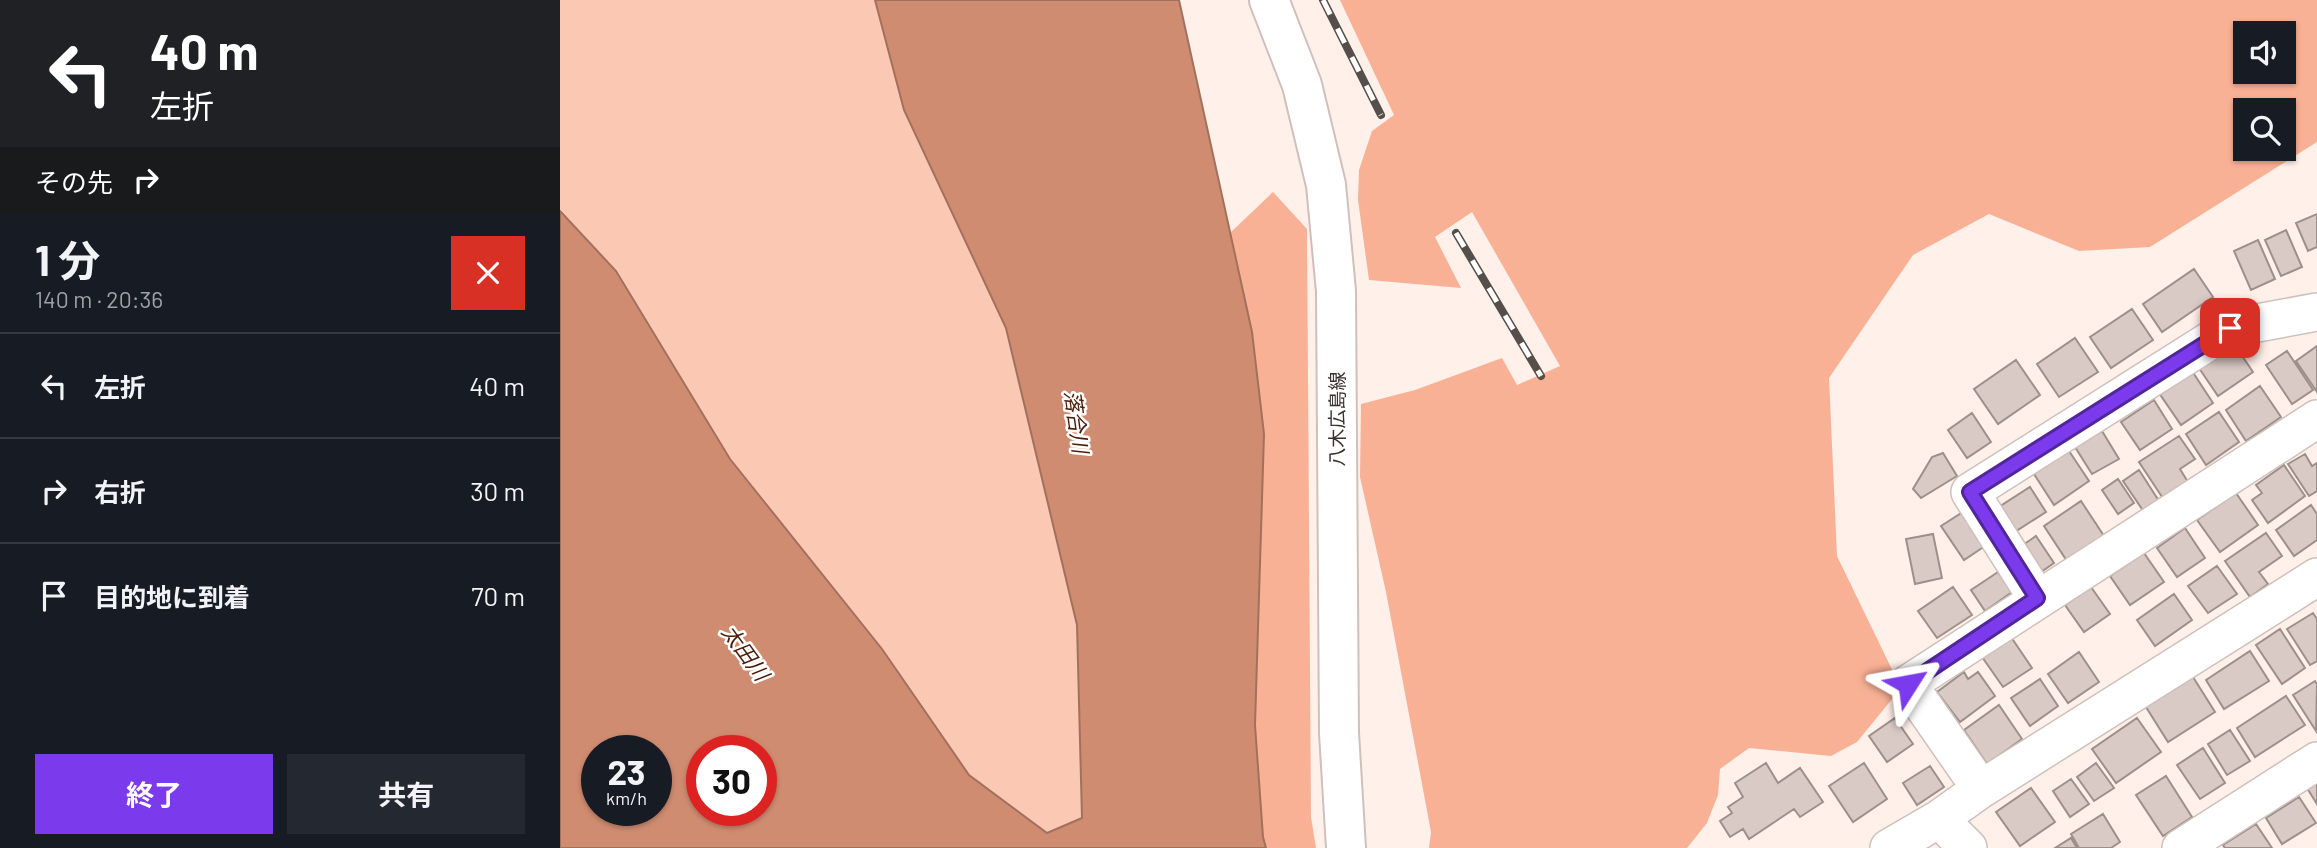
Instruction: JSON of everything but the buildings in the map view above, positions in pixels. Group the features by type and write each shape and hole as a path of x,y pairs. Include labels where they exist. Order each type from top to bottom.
{"main road":[{"name":"八木広島線","path":"1269,0 1302,85 1326,185 1336,291 1339,733 1346,848"}],"street":[{"path":"2037,598 1970,492 2230,328 2317,312"},
{"path":"1981,789 1908,684 2317,419"},
{"path":"1889,848 1939,819 1981,789 2317,577"},
{"path":"2181,848 2317,761"},
{"path":"1939,819 1968,848"}],"shaded area":[{"path":"560,0 875,0 904,110 1006,328 1077,625 1082,818 1047,833 969,775 882,648 730,459 616,271 560,211"},
{"path":"1340,0 2317,0 2317,142 2296,155 2296,98 2233,98 2233,161 2287,161 2150,247 2079,251 1989,214 1913,255 1829,378 1837,556 1901,688 1857,742 1831,756 1749,748 1720,769 1718,795 1707,823 1687,848 1429,848 1431,832 1386,592 1360,477 1361,404 1415,390 1502,358 1517,385 1560,366 1472,212 1435,237 1461,288 1369,280 1358,200 1359,170 1372,131 1394,115"},
{"path":"1273,192 1307,229 1311,817 1316,848 1266,848 1255,725 1264,434 1252,332 1230,233"}],"water":[{"path":"875,0 1179,0 1252,332 1264,434 1255,725 1266,848 560,848 560,211 616,271 730,459 882,649 969,775 1047,833 1082,818 1077,625 1006,328 904,110"}],"railway":[{"path":"1323,0 1381,115"},
{"path":"1456,233 1541,376"}],"route":[{"path":"1908,684 2037,598 1970,492 2230,328"}],"water label":[{"name":"落合川","path":"1076,422"},
{"name":"太田川","path":"745,653"}]}
